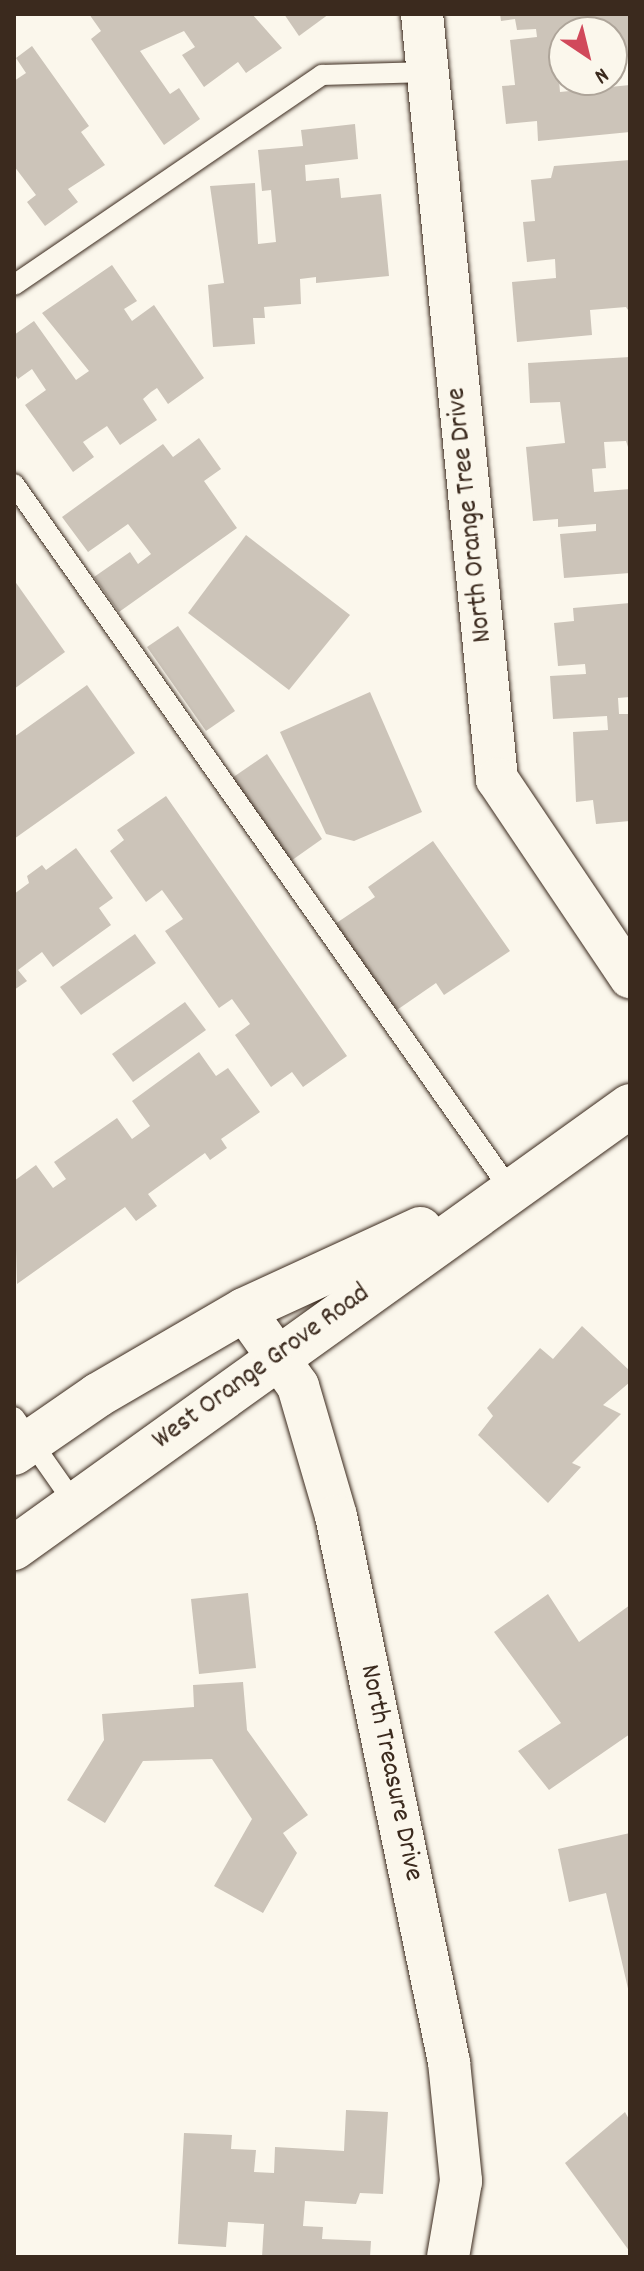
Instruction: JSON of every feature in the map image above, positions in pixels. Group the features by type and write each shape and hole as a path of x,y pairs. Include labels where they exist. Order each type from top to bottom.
{"main road":[{"name":"West Orange Grove Road","path":"19,1535 75,1504 509,1188 630,1106"},
{"name":"West Orange Grove Road","path":"19,1437 244,1310 509,1188"}],"street":[{"name":"North Orange Tree Drive","path":"422,14 497,779 630,977"},
{"name":"North Treasure Drive","path":"244,1310 298,1386 336,1516 449,2062 461,2181 448,2257"}],"lane":[{"path":"14,285 322,75 428,72"},
{"path":"14,484 509,1188"},
{"path":"19,1437 75,1504"}],"building":[{"path":"89,14 252,14 282,48 246,73 238,62 204,87 182,55 195,47 184,31 140,51 170,94 179,88 200,119 164,145 91,39 101,31"},
{"path":"284,14 329,14 299,36"},
{"path":"500,14 630,14 630,60 628,16 548,16 548,96 628,96 630,85 630,132 538,141 537,121 506,124 502,86 515,85 510,40 537,37 536,29 517,30 515,19 501,21"},
{"path":"32,46 89,126 81,132 105,165 68,189 78,202 45,226 27,202 36,195 14,166 14,81 26,73 16,58"},
{"path":"355,124 358,159 305,165 306,181 339,178 341,198 381,194 389,276 316,283 316,277 300,279 301,304 264,307 265,318 253,318 255,344 213,347 208,285 224,283 210,186 255,183 258,244 276,242 271,190 262,191 258,150 303,146 301,130"},
{"path":"630,160 630,313 626,307 590,310 592,335 517,342 512,282 556,278 555,259 527,262 523,222 535,221 531,180 551,178 554,166"},
{"path":"112,265 137,301 124,309 132,321 154,305 204,378 168,404 157,388 151,392 143,399 157,420 120,445 107,426 83,442 94,457 73,472 25,405 46,390 32,369 18,379 14,373 14,335 34,321 76,380 89,371 42,313"},
{"path":"630,357 630,453 626,441 604,442 606,468 592,469 594,492 630,489 630,573 564,578 560,534 596,531 596,524 558,527 558,519 533,521 526,447 565,443 560,402 530,403 528,363"},
{"path":"199,438 221,469 204,481 237,528 119,612 94,577 130,552 138,564 151,554 128,524 88,552 62,517 163,444 173,457"},
{"path":"246,535 350,615 289,690 188,613"},
{"path":"14,580 65,652 14,689"},
{"path":"630,603 630,697 618,698 619,714 630,714 630,821 596,824 593,800 576,802 573,732 608,730 607,716 553,719 550,676 586,674 585,664 558,666 554,623 574,621 573,608"},
{"path":"178,626 235,711 206,731 147,647"},
{"path":"87,685 135,753 14,839 14,737"},
{"path":"370,692 422,812 354,841 326,834 280,732"},
{"path":"267,754 322,839 288,863 232,778"},
{"path":"166,796 347,1056 303,1087 292,1072 271,1087 235,1035 250,1024 232,999 219,1008 165,931 183,919 162,890 146,902 110,851 124,840 117,830"},
{"path":"433,841 510,951 444,995 436,983 394,1012 335,924 375,897 368,887"},
{"path":"76,848 113,898 99,908 111,925 53,967 42,952 18,970 27,981 14,990 14,894 29,883 27,876 42,865 46,870"},
{"path":"135,934 156,963 81,1015 60,987"},
{"path":"185,1002 206,1030 133,1082 112,1054"},
{"path":"199,1052 216,1076 228,1068 260,1112 221,1139 227,1148 210,1160 205,1153 148,1194 157,1206 136,1221 125,1207 17,1284 14,1181 36,1165 53,1188 66,1179 54,1162 117,1118 132,1139 150,1126 132,1101"},
{"path":"582,1326 630,1371 630,1382 603,1405 621,1414 572,1463 581,1467 548,1503 478,1435 493,1416 487,1408 540,1348 553,1359"},
{"path":"248,1593 256,1668 199,1674 191,1599"},
{"path":"548,1594 579,1642 630,1605 630,1734 549,1790 518,1751 561,1723 494,1632"},
{"path":"243,1682 247,1730 308,1815 283,1833 297,1853 263,1913 214,1886 252,1819 212,1759 143,1761 105,1823 67,1800 104,1740 102,1714 194,1707 193,1685"},
{"path":"630,1833 629,1993 606,1893 569,1902 558,1849"},
{"path":"346,2110 388,2112 383,2194 360,2193 356,2204 305,2201 303,2226 323,2227 322,2239 371,2241 370,2257 262,2257 264,2224 228,2222 226,2247 178,2244 184,2133 232,2135 231,2149 256,2150 254,2172 274,2173 275,2147 344,2151"},
{"path":"625,2112 630,2121 630,2252 565,2163"}]}
